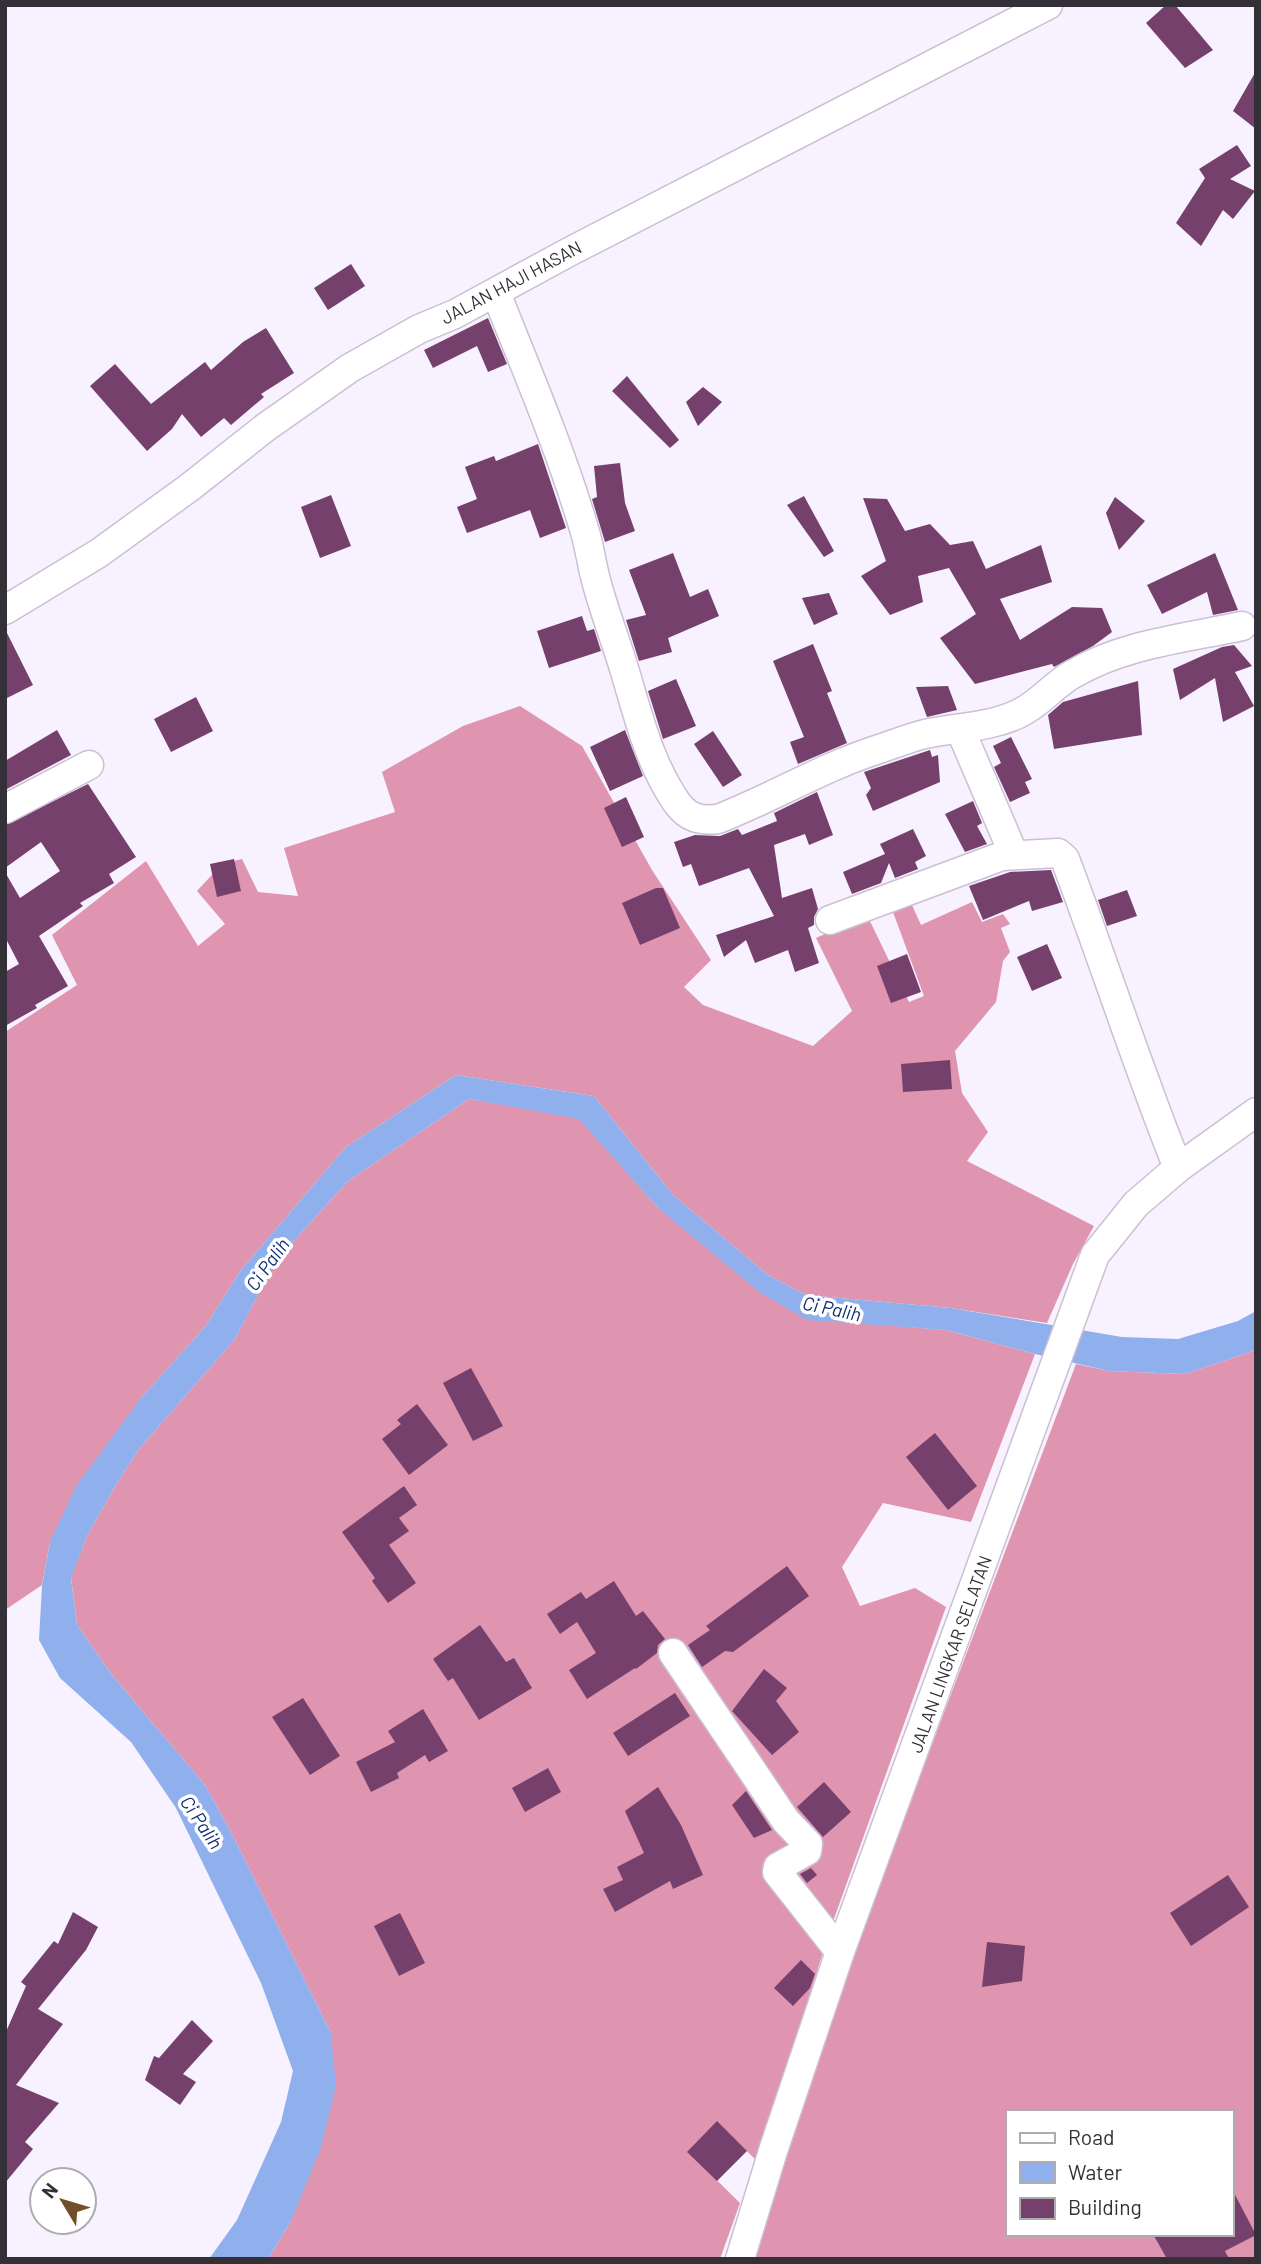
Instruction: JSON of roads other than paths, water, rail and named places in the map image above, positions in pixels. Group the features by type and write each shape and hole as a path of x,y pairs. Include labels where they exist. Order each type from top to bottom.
{"street":[{"name":"JALAN HAJI HASAN","path":"5,610 99,553 190,487 266,427 350,368 418,329 496,293 569,252 1048,5"},
{"path":"496,293 586,533 596,582 636,716 652,756 677,803 688,815 701,821 718,819 876,750 924,735 987,726 1018,714 1041,701 1073,674 1110,656 1242,626"},
{"path":"960,729 1014,855"},
{"path":"5,809 89,765"},
{"path":"830,920 1002,856 1053,851 1065,859 1096,940 1144,1084 1178,1168"},
{"name":"JALAN LINGKAR SELATAN","path":"740,2259 840,1952 1095,1255 1136,1204 1178,1168 1256,1112"},
{"path":"673,1653 786,1821 808,1844 807,1851 778,1867 777,1872 840,1952"}],"water":[{"name":"Ci Palih","path":"456,1075 594,1096 673,1195 768,1275 806,1295 951,1308 1122,1337 1178,1339 1238,1321 1256,1311 1256,1350 1185,1374 1109,1371 946,1330 807,1320 759,1292 658,1208 579,1119 469,1099 348,1181 275,1262 235,1339 139,1449 87,1536 71,1578 77,1625 112,1675 205,1785 331,2033 336,2086 321,2148 291,2221 268,2259 209,2259 237,2220 281,2122 293,2071 261,1983 176,1808 131,1742 60,1678 39,1640 42,1586 50,1542 76,1486 141,1398 205,1327 241,1270 346,1147"}]}
